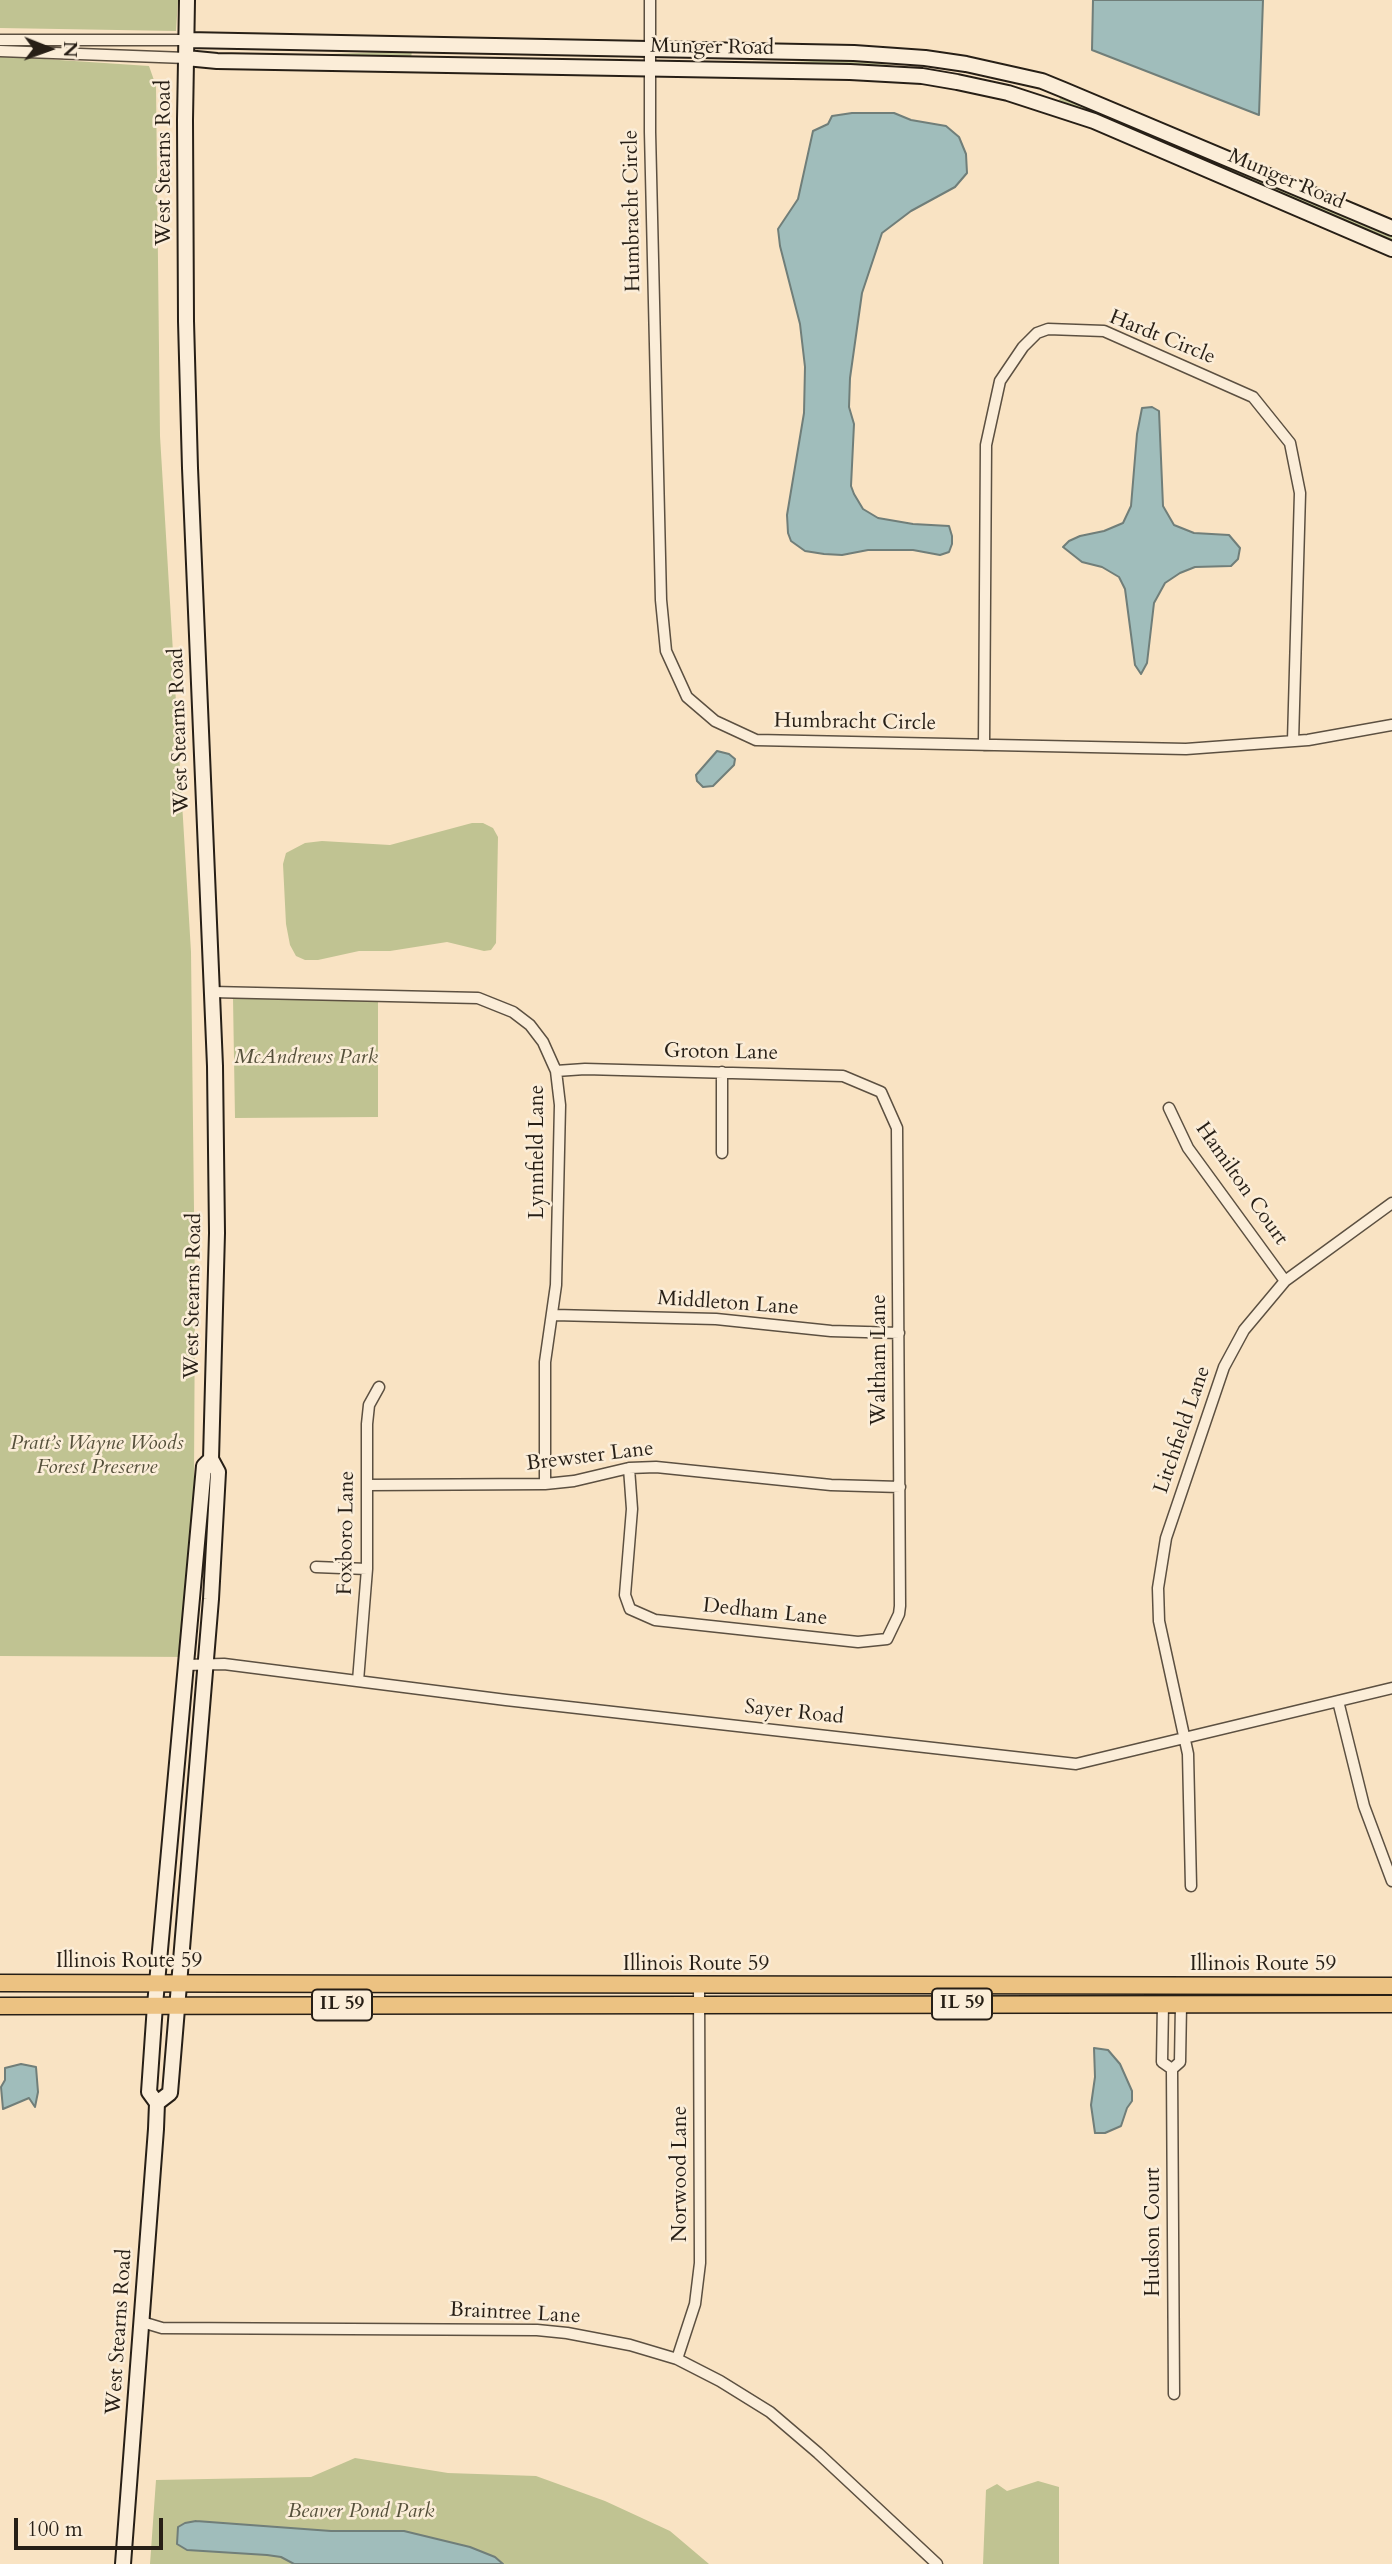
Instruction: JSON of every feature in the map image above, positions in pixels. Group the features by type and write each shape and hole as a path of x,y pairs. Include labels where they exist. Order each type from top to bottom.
{"main road":[{"name":"West Stearns Road","path":"157,2103 170,2092 219,1472 211,1460 217,1221 212,992 189,443 186,270 187,0"},
{"name":"Munger Road","path":"187,40 887,55 966,64 1042,81 1124,113 1392,228"},
{"name":"Munger Road","path":"186,58 217,61 888,74 957,82 1008,93 1094,121 1392,249"},
{"name":"West Stearns Road","path":"123,2564 157,2103 149,2092 155,2006 204,1466 211,1460"},
{"name":"Illinois Route 59","path":"0,1983 1392,1986"},
{"name":"Illinois Route 59","path":"0,2006 1392,2004"}],"street":[{"name":"Humbracht Circle","path":"650,0 661,600 666,651 687,697 715,721 756,740 1182,749 1293,741 1392,725"},
{"name":"Munger Road","path":"0,40 187,40"},
{"name":"Munger Road","path":"0,51 186,58"},
{"name":"Hardt Circle","path":"984,745 986,445 1000,381 1023,346 1037,333 1048,329 1104,331 1253,397 1290,443 1300,493 1293,741"},
{"name":"Lynnfield Lane","path":"212,992 451,996 487,1000 505,1007 530,1025 549,1051 556,1071 560,1105 556,1285 554,1315 545,1362 545,1484"},
{"name":"Groton Lane","path":"556,1071 585,1069 843,1076 881,1092"},
{"path":"722,1072 722,1153"},
{"name":"Waltham Lane","path":"881,1092 899,1136 901,1606 892,1630"},
{"name":"Hamilton Court","path":"1169,1108 1188,1148 1285,1280"},
{"name":"Litchfield Lane","path":"1191,1886 1188,1754 1159,1621 1158,1588 1163,1552 1224,1367 1244,1330 1285,1280 1392,1203"},
{"name":"Middleton Lane","path":"554,1315 716,1319 831,1331 900,1333"},
{"name":"Foxboro Lane","path":"358,1681 367,1569 368,1415 369,1405 379,1387"},
{"name":"Brewster Lane","path":"367,1485 545,1484 574,1481 629,1468 667,1467 831,1485 900,1487"},
{"name":"Dedham Lane","path":"629,1468 632,1509 625,1595 630,1609 654,1620 858,1643 887,1639 892,1630"},
{"path":"316,1567 367,1569"},
{"name":"Sayer Road","path":"185,1665 224,1664 1076,1764 1392,1688"},
{"path":"1338,1700 1364,1805 1392,1881"},
{"name":"Norwood Lane","path":"677,2359 695,2304 700,2263 699,1986"},
{"name":"Hudson Court","path":"1163,2004 1162,2062 1172,2069"},
{"name":"Hudson Court","path":"1174,2394 1172,2069 1180,2062 1181,2004"},
{"name":"Braintree Lane","path":"142,2322 162,2328 537,2330 601,2338 677,2359 720,2381 770,2412 801,2437 937,2564"}],"green space":[{"path":"0,0 178,0 176,31 0,28"},
{"path":"412,51 411,58 303,58 303,55"},
{"name":"Pratt’s Wayne Woods Forest Preserve","path":"0,56 149,66 156,86 160,436 191,952 195,1295 193,1657 0,1656"},
{"path":"857,59 905,64 844,66 771,63"},
{"path":"1062,95 1392,235 1392,242 1065,104 1059,100"},
{"path":"472,823 483,823 493,828 498,837 496,943 491,950 484,951 447,942 390,951 359,951 318,960 305,960 296,956 290,945 286,924 283,864 286,853 305,843 322,841 390,845"},
{"name":"McAndrews Park","path":"233,998 378,1001 378,1117 235,1118"},
{"name":"Beaver Pond Park","path":"355,2458 448,2473 536,2476 605,2501 670,2531 709,2564 150,2564 156,2480 311,2477"},
{"path":"1038,2481 1059,2487 1059,2564 983,2564 986,2490 997,2484 1007,2491"}],"water":[{"path":"1093,0 1263,0 1259,115 1092,50"},
{"path":"894,113 911,120 946,126 959,137 966,154 967,173 955,187 911,211 882,233 862,293 850,378 849,407 854,424 851,486 854,494 863,509 878,518 949,526 952,544 949,552 940,555 913,550 824,554 805,551 791,541 788,533 787,515 804,413 805,367 800,324 778,229 798,199 813,131 828,124 832,116"},
{"path":"1152,407 1159,411 1163,506 1174,525 1194,533 1229,535 1240,548 1238,559 1231,566 1195,567 1165,583 1154,603 1147,663 1141,674 1135,665 1125,589 1119,577 1102,567 1082,562 1063,547 1080,536 1104,531 1123,523 1131,506 1142,408"},
{"path":"717,751 729,754 735,759 734,765 713,786 703,787 697,781 696,775"},
{"path":"1094,2048 1108,2050 1120,2064 1132,2091 1132,2101 1121,2126 1105,2133 1095,2133 1091,2105 1095,2077"},
{"path":"21,2064 36,2067 38,2092 35,2107 29,2098 3,2109 1,2087 5,2080 5,2068"},
{"path":"196,2521 331,2531 404,2531 470,2547 495,2557 503,2564 294,2564 281,2557 267,2555 187,2550 177,2544 178,2527"}]}
